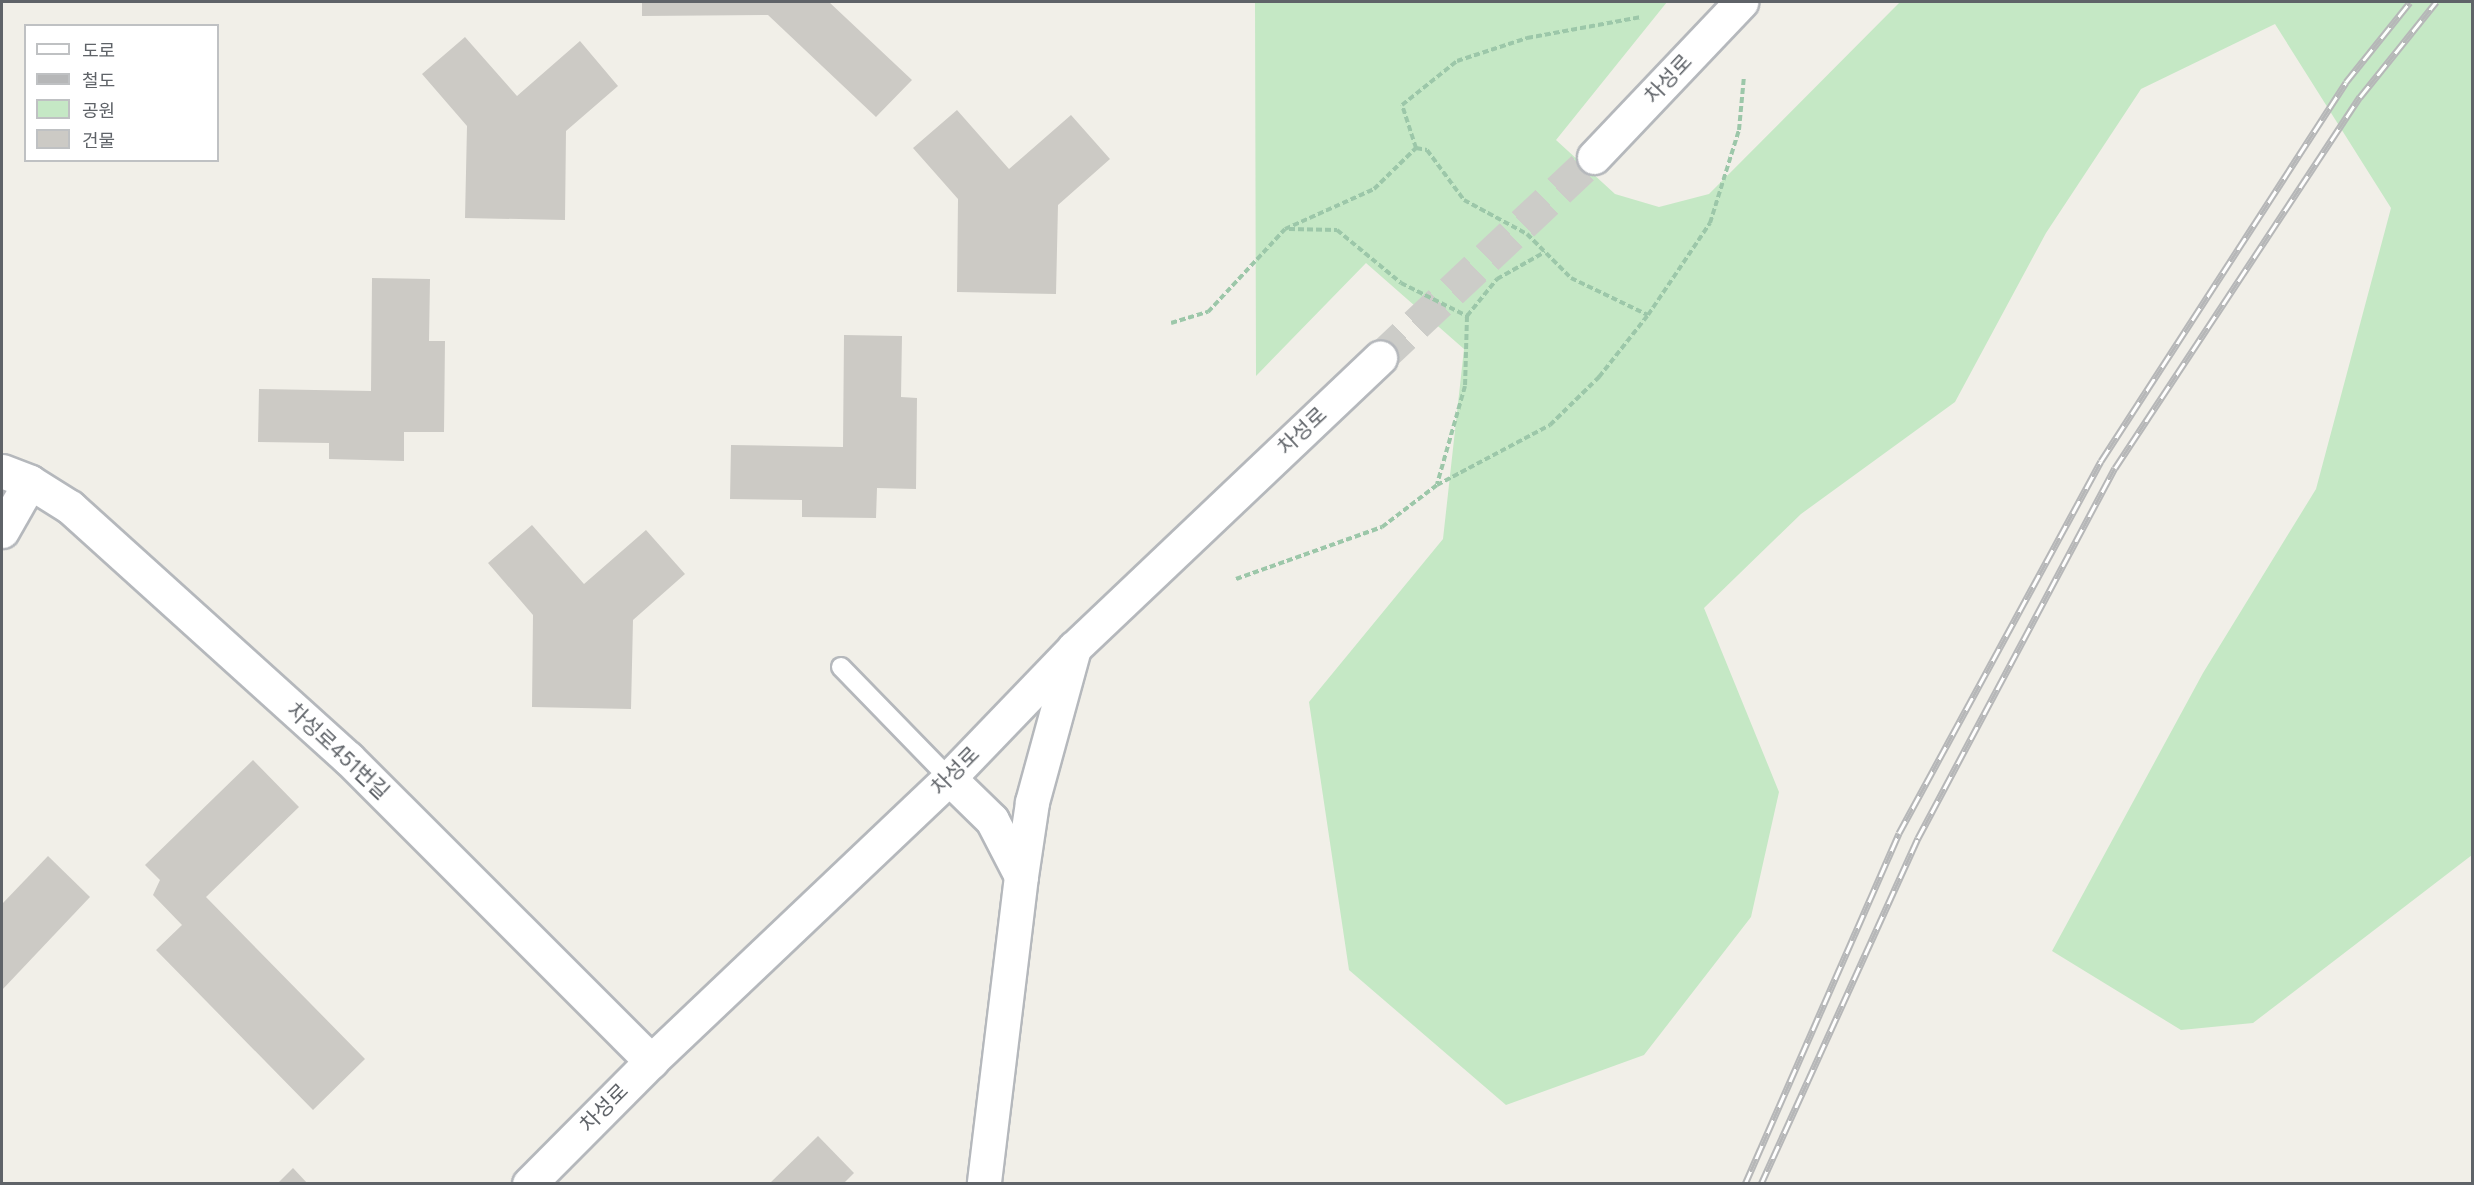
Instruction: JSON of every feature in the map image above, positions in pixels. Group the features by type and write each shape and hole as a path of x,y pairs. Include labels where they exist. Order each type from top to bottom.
{"street":[{"name":"차성로","path":"1594,157 1741,2"},
{"name":"차성로","path":"529,1184 651,1061 949,778 1074,648 1380,358"},
{"path":"2,531 16,477"},
{"name":"차성로451번길","path":"16,477 70,507 348,758 651,1061"},
{"path":"984,1184 1032,802 1074,648"},
{"path":"949,778 992,820 1021,876"}],"lane":[{"path":"841,667 949,778"}],"path":[{"path":"1416,148 1402,105 1457,61 1527,38 1641,17"},
{"path":"1236,579 1382,526 1437,485 1550,425 1599,378 1648,315 1710,224 1739,130 1744,76"},
{"path":"1170,323 1208,312 1285,229 1374,189 1416,148"},
{"path":"1416,148 1427,150 1464,200 1527,234 1571,278 1648,315"},
{"path":"1285,229 1337,230 1401,283 1467,316"},
{"path":"1437,485 1465,386 1467,316 1497,279 1545,252"}],"green space":[{"path":"1255,2 1667,2 1556,140 1615,194 1659,207 1709,194 1900,2 2472,2 2472,855 2253,1023 2181,1030 2052,951 2203,673 2316,489 2391,208 2275,24 2141,89 2046,233 1955,402 1801,514 1704,608 1779,792 1751,917 1644,1055 1506,1105 1349,970 1309,702 1443,539 1464,349 1366,263 1256,376"}],"building":[{"path":"642,2 829,2 912,80 876,117 768,15 642,16"},
{"path":"465,37 517,96 580,41 618,86 566,131 565,220 465,218 467,126 422,74"},
{"path":"957,110 1009,169 1071,115 1110,159 1058,205 1056,294 957,292 958,199 913,148"},
{"path":"372,278 430,279 429,341 445,341 444,432 404,432 404,461 329,459 329,443 258,442 259,389 371,391"},
{"path":"844,335 902,336 901,397 917,398 916,489 877,488 876,518 802,517 802,500 730,499 731,445 843,447"},
{"path":"532,525 584,584 646,530 685,574 633,620 631,709 532,707 533,615 488,563"},
{"path":"253,760 299,807 206,897 365,1059 313,1110 156,950 182,925 153,895 160,880 145,865"},
{"path":"48,856 90,897 2,990 2,904"},
{"path":"818,1136 854,1173 843,1184 769,1184"},
{"path":"293,1168 308,1184 277,1184"}],"tunnel":[{"path":"1380,358 1594,157"}],"railway":[{"path":"1745,1184 1899,833 2101,461 2346,82 2410,2"},
{"path":"1761,1184 1918,838 2115,468 2360,97 2436,2"}]}
